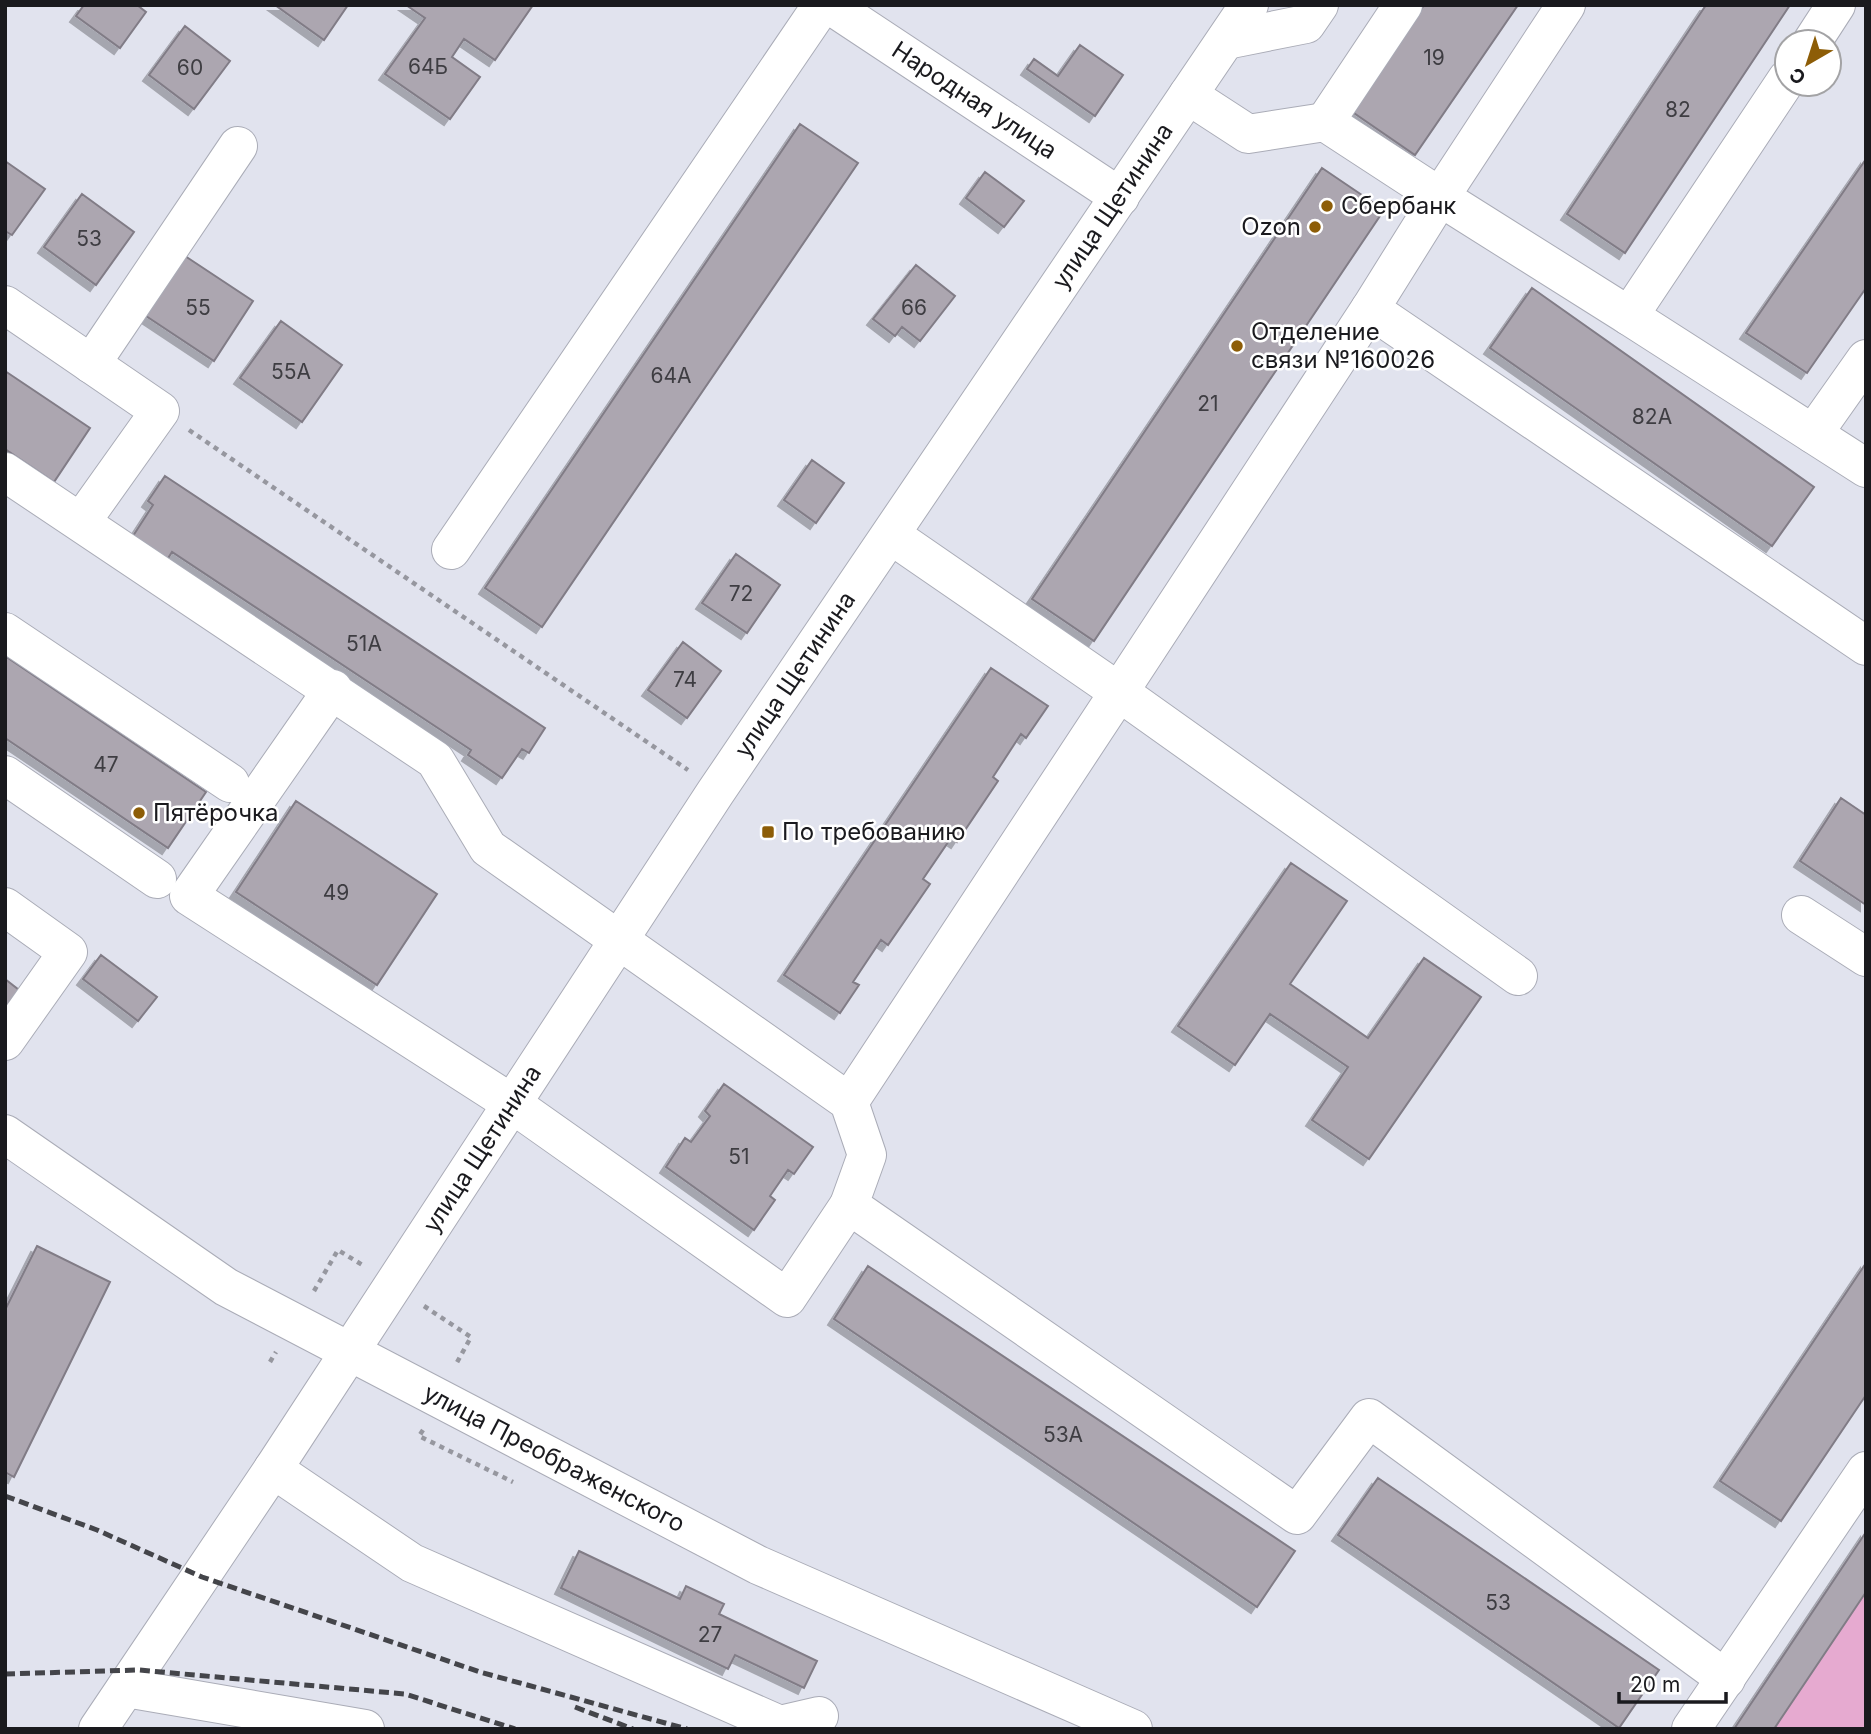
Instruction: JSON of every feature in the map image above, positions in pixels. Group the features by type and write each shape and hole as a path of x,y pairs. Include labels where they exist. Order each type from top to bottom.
{"street":[{"path":"451,550 822,5"},
{"name":"Народная улица","path":"830,5 1120,197"},
{"name":"улица Щетинина","path":"98,1729 274,1469 718,790 1249,5"},
{"path":"1226,40 1306,24 1319,5"},
{"path":"1325,122 1403,5"},
{"path":"849,1102 1370,309 1566,5"},
{"path":"1821,28 1836,5"},
{"path":"1188,95 1248,134 1325,122 1866,468"},
{"path":"1629,316 1774,98"},
{"path":"91,364 237,146"},
{"path":"5,305 160,411 80,522"},
{"path":"1370,309 1865,642"},
{"path":"1813,434 1866,359"},
{"path":"5,472 333,689 435,760 488,848 849,1102 867,1156 849,1205 787,1298 511,1103 189,897 333,689"},
{"path":"891,536 1119,692 1518,976"},
{"path":"5,632 230,783"},
{"path":"5,775 157,879"},
{"path":"5,907 68,952 5,1041"},
{"path":"1801,915 1866,957"},
{"name":"улица Преображенского","path":"5,1134 226,1287 758,1565 1133,1729"},
{"path":"849,1205 1297,1515 1369,1418 1726,1679"},
{"path":"274,1469 412,1563 780,1725 819,1716"},
{"path":"1691,1729 1866,1471"},
{"path":"126,1688 365,1729"}],"path":[{"path":"160,411 718,790"}],"shaded area":[{"path":"1866,1592 1866,1729 1774,1728"}],"building":[{"path":"84,5 137,5 146,12 120,48 76,16"},
{"path":"275,5 348,5 324,40"},
{"path":"406,5 533,5 495,60 464,39 452,57 480,77 450,119 385,74 425,18"},
{"path":"1424,5 1518,5 1415,155 1351,111"},
{"path":"1706,5 1790,5 1625,253 1567,214"},
{"path":"185,26 230,61 194,109 149,75"},
{"path":"1080,45 1123,75 1095,116 1027,69 1034,59 1058,76"},
{"path":"800,124 858,163 542,627 485,588"},
{"path":"1866,159 1866,288 1807,373 1746,333"},
{"path":"5,161 45,189 12,235 5,231"},
{"path":"1322,168 1384,210 1094,641 1032,599"},
{"path":"985,172 1024,201 1004,227 966,198"},
{"path":"82,194 134,232 96,285 44,247"},
{"path":"182,254 253,301 214,361 143,314"},
{"path":"916,265 955,296 920,341 902,327 895,336 873,319"},
{"path":"1532,288 1814,487 1772,546 1490,348"},
{"path":"281,321 342,365 302,422 240,378"},
{"path":"5,371 90,428 54,482 5,449"},
{"path":"812,460 844,483 816,523 784,500"},
{"path":"165,476 545,728 529,753 522,749 502,778 468,755 471,750 172,552 167,560 133,536 153,505 148,501"},
{"path":"736,554 780,585 747,633 702,603"},
{"path":"683,642 721,671 687,718 648,690"},
{"path":"5,656 206,792 168,848 5,738"},
{"path":"991,668 1048,706 1026,738 1021,734 993,777 998,781 957,842 951,838 923,879 930,884 888,945 881,940 853,982 859,985 840,1013 784,975"},
{"path":"1841,798 1866,815 1866,905 1800,861"},
{"path":"296,801 437,894 377,985 236,892"},
{"path":"1291,863 1347,901 1290,984 1368,1038 1424,958 1481,997 1369,1159 1312,1120 1348,1067 1270,1014 1235,1065 1178,1026"},
{"path":"101,955 157,997 138,1021 83,979"},
{"path":"5,979 19,990 5,1008"},
{"path":"724,1084 813,1147 794,1174 788,1170 770,1196 775,1200 754,1230 666,1167 685,1138 691,1142 710,1116 705,1111"},
{"path":"37,1246 110,1282 14,1477 5,1472 5,1310"},
{"path":"1866,1263 1866,1395 1781,1521 1720,1481"},
{"path":"868,1266 1295,1551 1257,1607 834,1319"},
{"path":"1378,1478 1659,1670 1619,1728 1338,1535"},
{"path":"1866,1532 1866,1592 1774,1729 1734,1729"},
{"path":"579,1551 680,1599 686,1586 724,1604 719,1614 817,1661 804,1688 735,1655 728,1669 561,1588"}],"railway":[{"path":"5,1496 97,1530 202,1577 480,1672 687,1729"},
{"path":"5,1674 139,1670 405,1694 515,1729"},
{"path":"575,1707 633,1729"}],"place":[{"name":"Сбербанк","path":"1327,206"},
{"name":"Ozon","path":"1315,227"},
{"name":"Отделение связи №160026","path":"1237,346"},
{"name":"Пятёрочка","path":"139,813"},
{"name":"По требованию","path":"768,832"}]}
